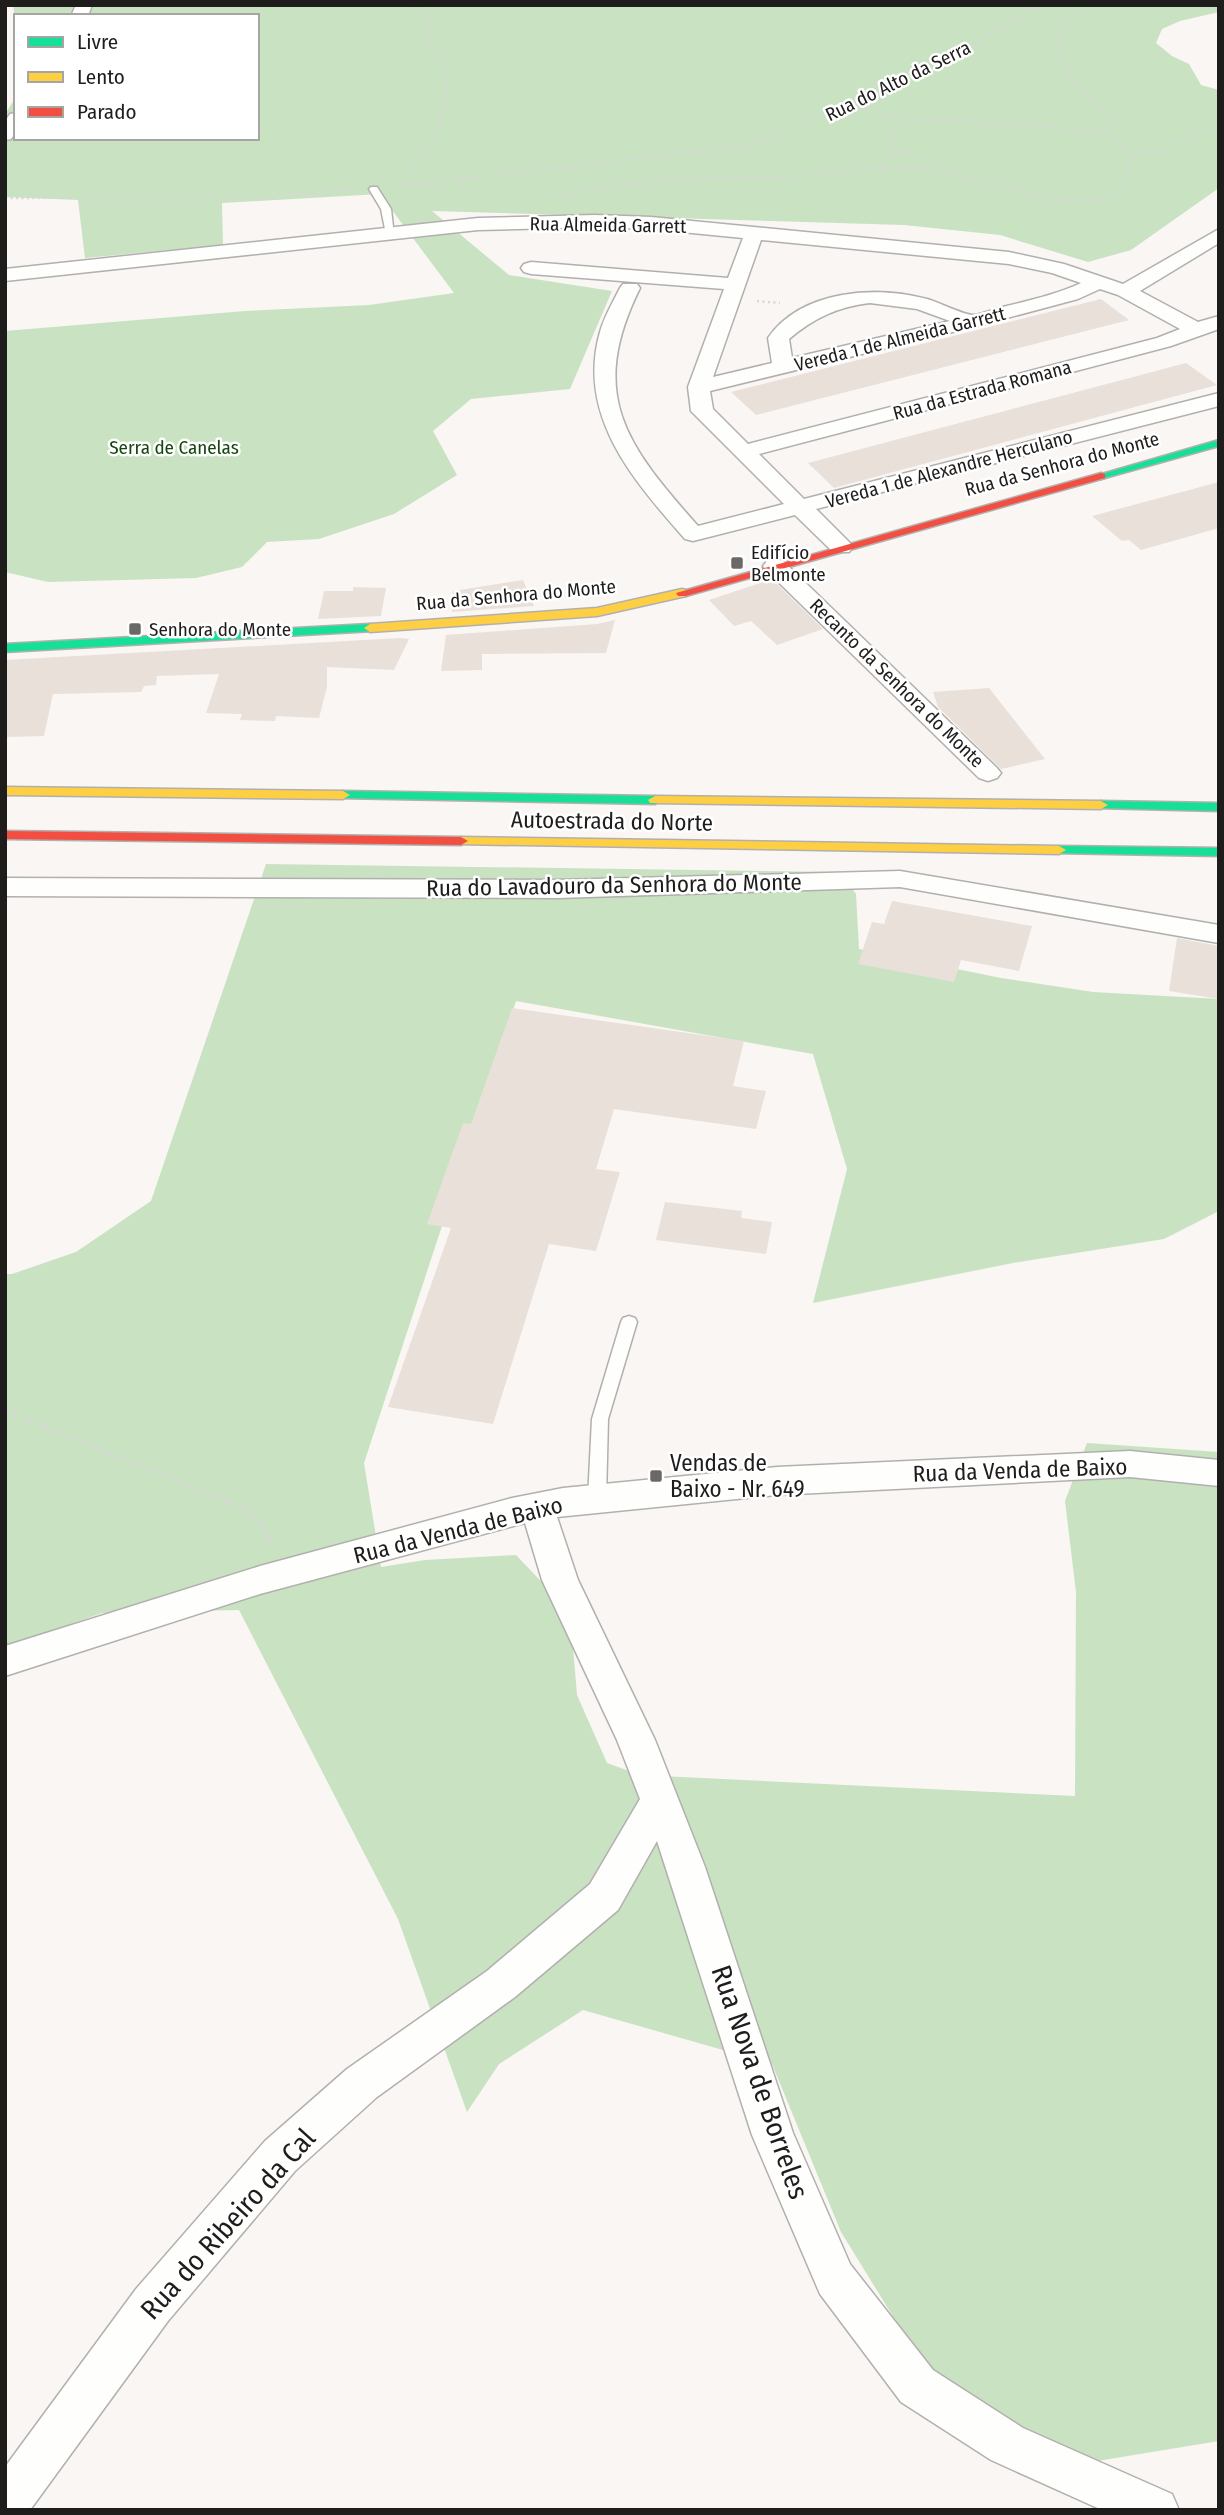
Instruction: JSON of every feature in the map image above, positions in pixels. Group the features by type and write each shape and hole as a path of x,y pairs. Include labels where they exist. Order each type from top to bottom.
{"main road":[{"name":"Rua da Senhora do Monte","path":"5,648 597,612 657,600 1219,443"},
{"name":"Autoestrada do Norte","path":"5,791 1219,807"},
{"name":"Autoestrada do Norte","path":"5,835 1219,852"}],"street":[{"name":"Rua Almeida Garrett","path":"5,275 478,224 595,221 651,223 976,253 1057,268 1125,291 1197,330"},
{"path":"754,233 699,387 702,411 841,547"},
{"path":"1125,291 1219,235"},
{"path":"531,268 583,271 731,292"},
{"path":"583,271 581,283 731,292"},
{"name":"Vereda 1 de Almeida Garrett","path":"699,387 970,322 1071,295 1100,282"},
{"name":"Vereda 1 de Alexandre Herculano","path":"630,288 610,334 604,380 610,417 616,435 646,482 693,534 1219,399"},
{"path":"783,368 778,338 810,310 839,300 866,296 900,299 938,307 970,322"},
{"name":"Rua da Estrada Romana","path":"743,452 1164,342 1219,322"},
{"name":"Recanto da Senhora do Monte","path":"775,566 988,772"},
{"name":"Rua do Lavadouro da Senhora do Monte","path":"5,887 558,889 900,879 1219,934"},
{"name":"Rua da Venda de Baixo","path":"5,1661 260,1580 537,1508 597,1499 777,1481 1130,1464 1219,1473"},
{"name":"Rua Nova de Borreles","path":"537,1508 560,1580 636,1740 686,1867 773,2135 835,2280 917,2386 1007,2444 1156,2510"},
{"name":"Rua do Ribeiro da Cal","path":"5,2506 152,2305 280,2156 362,2084 501,1984 604,1897 660,1800"}],"lane":[{"path":"374,189 386,209 391,234"},
{"path":"597,1499 600,1419 629,1322"}],"path":[{"path":"403,187 408,171 433,138 449,83 446,58 428,41 429,18 413,5"},
{"name":"Rua do Alto da Serra","path":"5,198 250,198 403,187 752,145 846,107 934,66 1039,5"},
{"path":"1091,5 1057,37 1056,51 1060,66 1109,118 1114,127 1108,134"},
{"path":"846,107 909,119 953,119 998,126 1029,124 1108,134 1133,154 1158,153 1219,122"},
{"path":"898,152 893,140 896,128 909,119"},
{"path":"880,167 898,152"},
{"path":"898,152 917,156 928,168"},
{"path":"548,197 679,178 793,177 880,167 928,168 1061,201 1090,203 1100,202 1115,193 1125,180 1133,154"},
{"path":"459,180 469,198 480,203"},
{"path":"761,301 782,303"},
{"path":"5,1410 252,1512 269,1538 260,1580"}],"green space":[{"name":"Serra de Canelas","path":"13,5 1219,5 1219,12 1180,21 1162,29 1156,43 1172,56 1189,64 1201,85 1219,90 1219,188 1131,250 1088,262 1000,235 904,225 432,211 509,275 612,291 570,389 471,399 433,431 457,475 394,514 319,539 267,542 242,567 196,578 48,582 5,572 5,331 245,311 369,305 454,293 380,194 222,203 223,245 85,258 78,200 5,197 5,114 14,100 14,140 259,140 259,14 14,14"},
{"path":"266,864 840,872 856,894 859,949 1001,978 1093,992 1219,999 1219,1211 1164,1239 1013,1263 813,1303 847,1169 813,1054 516,1001 364,1463 381,1567 425,1560 516,1555 570,1612 577,1695 607,1763 640,1775 1075,1796 1076,1592 1065,1501 1087,1443 1219,1452 1219,2441 1079,2464 937,2388 841,2232 772,2064 583,2010 499,2064 467,2112 398,1919 239,1610 102,1613 5,1647 5,1274 76,1252 151,1201"}],"building":[{"path":"1101,299 1129,320 756,415 731,392"},
{"path":"1186,363 1217,385 834,488 808,463"},
{"path":"1219,482 1219,528 1141,550 1129,540 1122,541 1092,516"},
{"path":"772,579 823,629 777,645 751,621 734,626 709,600"},
{"path":"523,580 534,606 452,612 453,591"},
{"path":"353,587 386,588 381,616 318,619 324,591 353,591"},
{"path":"615,620 606,653 482,654 482,670 441,671 446,635 597,624"},
{"path":"409,639 394,670 327,667 327,687 319,718 276,716 275,721 240,720 242,714 206,713 219,674 157,676 156,685 144,686 141,692 53,694 44,736 5,737 5,660"},
{"path":"989,688 1045,759 1001,769 938,707 933,692"},
{"path":"892,901 1032,926 1019,971 961,960 954,982 858,964 872,922 884,924"},
{"path":"1177,938 1219,946 1219,999 1169,991"},
{"path":"512,1008 744,1041 733,1086 766,1091 756,1129 614,1109 596,1169 620,1172 596,1251 549,1244 493,1424 388,1407 451,1228 427,1224 463,1123 471,1124"},
{"path":"665,1202 742,1211 741,1218 772,1222 766,1254 656,1240"}],"traffic: fast":[{"path":"1101,476 1219,443"},
{"path":"5,648 370,628"},
{"path":"343,795 655,800"},
{"path":"1101,805 1219,807"},
{"path":"1059,850 1219,852"}],"traffic: slow":[{"path":"370,628 597,612 682,593"},
{"path":"5,791 343,795"},
{"path":"655,800 1101,805"},
{"path":"461,841 1059,850"}],"traffic: jam":[{"path":"682,593 1101,476"},
{"path":"5,835 461,841"}],"place":[{"name":"Edifício Belmonte","path":"737,563"},
{"name":"Senhora do Monte","path":"135,629"},
{"name":"Vendas de Baixo - Nr. 649","path":"656,1476"}]}
